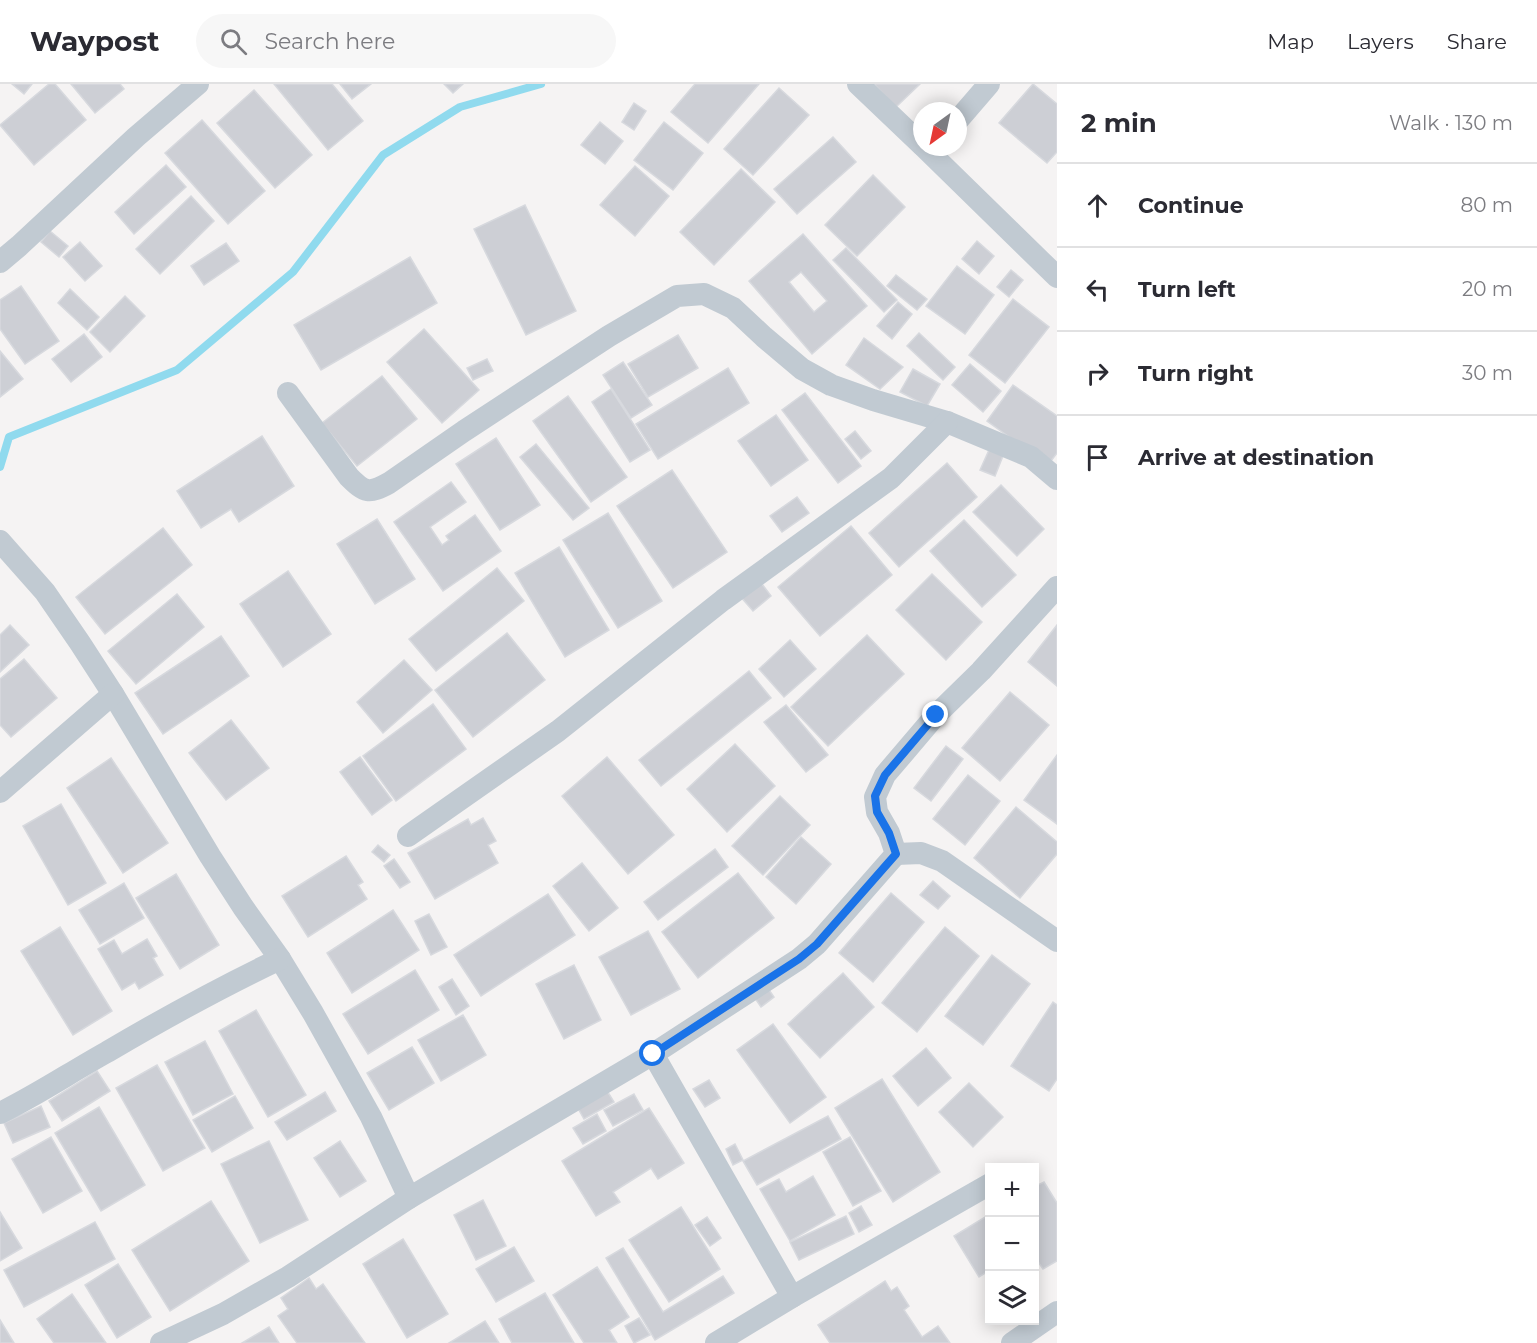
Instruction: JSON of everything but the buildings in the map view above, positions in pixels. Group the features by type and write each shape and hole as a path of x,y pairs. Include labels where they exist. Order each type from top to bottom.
{"street":[{"path":"0,262 136,136 198,84"},
{"path":"858,84 913,134"},
{"path":"967,110 989,84"},
{"path":"936,156 1057,277"},
{"path":"288,393 349,477 360,488 370,490 379,488 600,343 677,296 704,294 733,308 802,369 831,385 947,422 1031,457 1057,478"},
{"path":"408,836 558,731 723,600 891,478 947,422"},
{"path":"0,541 45,592 113,694 210,856 280,958 371,1117 409,1198"},
{"path":"896,854 889,833 877,812 875,796 885,775 936,715 989,662 1057,587"},
{"path":"0,792 113,694"},
{"path":"161,1343 223,1314 288,1277 409,1198 653,1054 799,959 817,944 896,854 921,853 942,861 1057,940"},
{"path":"0,1113 170,1016 280,958"},
{"path":"653,1054 792,1297"},
{"path":"716,1343 985,1187"},
{"path":"1012,1343 1057,1312"}],"waterway":[{"path":"0,467 9,437 177,370 293,272 383,155 460,107 541,84"}],"route":[{"path":"653,1054 799,959 817,944 896,854 889,833 877,812 875,796 885,775 936,715"}]}
